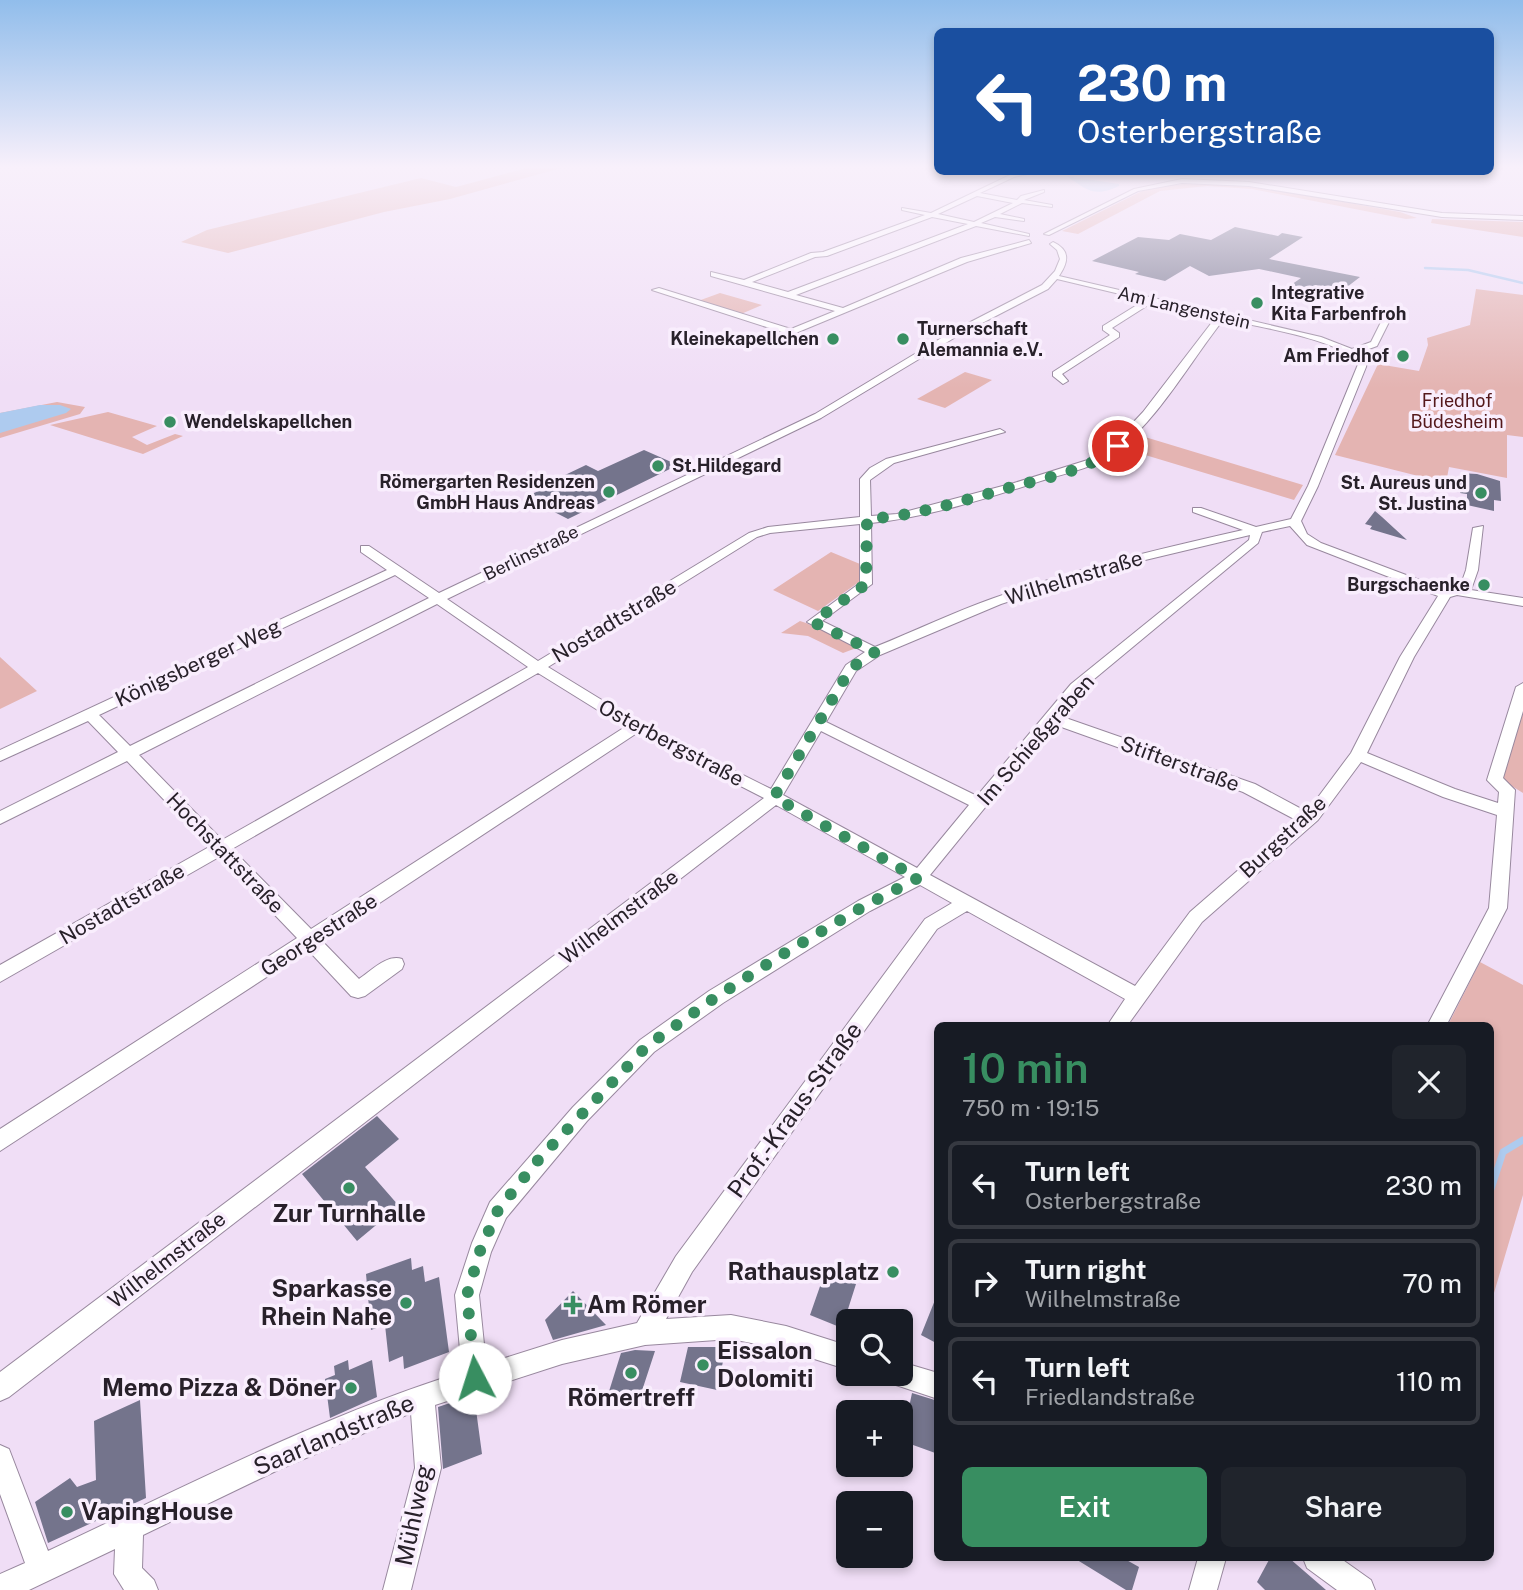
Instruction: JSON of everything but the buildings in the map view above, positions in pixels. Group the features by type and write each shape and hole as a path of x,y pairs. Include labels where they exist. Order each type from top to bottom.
{"street":[{"path":"744,283 814,255 865,239"},
{"path":"788,295 935,239"},
{"path":"1028,239 1061,247 1064,252 1062,268 1056,277"},
{"path":"656,290 792,331 964,260 1037,239"},
{"path":"1053,244 1061,239"},
{"path":"714,274 842,310"},
{"name":"Am Langenstein","path":"1056,277 1318,339 1352,352"},
{"name":"Berlinstraße","path":"0,818 437,599 832,409 916,356 1024,299 1056,277"},
{"path":"1099,333 1151,300"},
{"name":"Nostadtstraße","path":"0,974 538,667 753,535 768,530 897,517 1098,460 1131,431 1221,317"},
{"path":"1318,546 1303,536 1297,529 1295,520 1313,486 1362,366 1363,362 1352,352 1374,344 1386,320"},
{"path":"1063,381 1056,374 1116,335 1099,333"},
{"path":"1099,333 1101,345"},
{"path":"875,652 813,622 866,584 867,519 863,484 874,470 890,461 1000,432"},
{"path":"1197,510 1318,546 1451,592 1523,602"},
{"name":"Wilhelmstraße","path":"0,1388 763,809 774,797 851,668 875,652 997,601 1045,585 1138,558 1263,530 1295,520"},
{"name":"Burgstraße","path":"1119,1022 1196,918 1312,816 1358,755 1407,657 1451,592 1465,589 1472,570 1479,528"},
{"name":"Im Schießgraben","path":"918,878 1076,687 1254,541 1263,530"},
{"name":"Osterbergstraße","path":"365,550 538,667 636,727 774,797 1136,996"},
{"name":"Königsberger Weg","path":"0,756 397,570"},
{"path":"1438,1022 1498,908 1507,790 1495,780 1523,687"},
{"name":"Hochstattstraße","path":"90,714 358,990 394,964"},
{"name":"Stifterstraße","path":"1051,718 1249,788 1307,819"},
{"path":"819,724 980,804"},
{"name":"Georgestraße","path":"0,1141 636,727"},
{"path":"1358,755 1449,793 1507,812"},
{"path":"475,1378 467,1295 480,1251 498,1210 572,1123 647,1046 716,997 864,906 918,878"},
{"name":"Prof.-Kraus-Straße","path":"645,1334 684,1264 931,924 965,904"},
{"name":"Saarlandstraße","path":"0,1589 269,1461 391,1407 562,1352 645,1334 731,1328 786,1338 836,1354"},
{"path":"913,1378 934,1385"},
{"name":"Mühlweg","path":"397,1590 428,1468 422,1397"},
{"path":"0,1458 41,1569"},
{"path":"129,1529 128,1574 144,1590"},
{"path":"1203,1590 1211,1561"},
{"path":"1321,1561 1361,1590"}],"green space":[{"path":"187,239 281,239 228,253 181,242"},
{"name":"Friedhof Büdesheim","path":"1476,289 1523,295 1523,437 1507,435 1507,478 1449,467 1446,483 1335,455 1378,364 1419,371 1428,345 1427,338 1470,325"},
{"path":"720,293 762,305 741,314 698,301"},
{"path":"965,372 992,380 945,408 917,399"},
{"path":"57,402 85,407 80,414 0,438 0,413"},
{"path":"108,412 157,426 132,437 147,445 175,434 183,436 143,454 50,425"},
{"path":"1145,437 1303,485 1294,500 1132,451"},
{"path":"831,552 860,564 859,582 818,611 773,590"},
{"path":"800,621 859,647 843,653 808,636 781,633"},
{"path":"0,657 37,691 0,709"},
{"path":"1523,711 1523,793 1499,778"},
{"path":"1480,962 1523,985 1523,1195 1494,1293 1494,1022 1450,1022"}],"water":[{"path":"40,405 60,405 71,409 66,413 0,433 0,413"}],"waterway":[{"path":"1425,268 1468,270 1523,283"},
{"path":"1494,1180 1503,1152 1523,1140"}],"place":[{"name":"Integrative Kita Farbenfroh","path":"1257,303"},
{"name":"Kleinekapellchen","path":"833,339"},
{"name":"Turnerschaft Alemannia e.V.","path":"903,339"},
{"name":"Am Friedhof","path":"1403,356"},
{"name":"Wendelskapellchen","path":"170,422"},
{"name":"St.Hildegard","path":"658,466"},
{"name":"Römergarten Residenzen GmbH Haus Andreas","path":"609,492"},
{"name":"St. Aureus und St. Justina","path":"1481,493"},
{"name":"Burgschaenke","path":"1484,585"},
{"name":"Zur Turnhalle","path":"349,1188"},
{"name":"Rathausplatz","path":"893,1272"},
{"name":"Sparkasse Rhein Nahe","path":"406,1303"},
{"name":"Am Römer","path":"573,1305"},
{"name":"Eissalon Dolomiti","path":"703,1365"},
{"name":"Römertreff","path":"631,1373"},
{"name":"Memo Pizza & Döner","path":"351,1388"},
{"name":"VapingHouse","path":"67,1512"}],"route":[{"path":"475,1378 467,1295 480,1251 498,1210 539,1159 647,1046 783,954 918,878 774,797 851,668 875,652 813,622 866,584 867,519 897,517 1041,479 1098,460 1118,446"}]}
